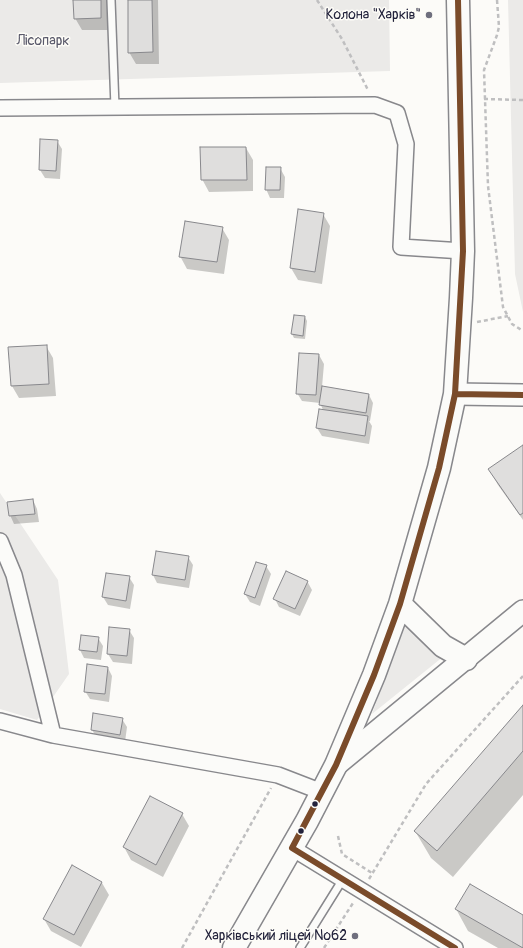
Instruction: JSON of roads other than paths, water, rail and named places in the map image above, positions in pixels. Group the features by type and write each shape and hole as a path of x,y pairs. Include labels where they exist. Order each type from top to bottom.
{"main road":[{"path":"234,948 292,848 336,765 374,675 400,604 439,468 455,394 463,251 458,0"},
{"path":"400,604 443,646 466,659"}],"street":[{"path":"0,108 375,105 397,112 406,144 401,247 463,251"},
{"path":"455,394 523,395"},
{"path":"0,541 14,575 53,735"},
{"path":"336,765 523,611"},
{"path":"0,721 53,735 278,775 322,792"},
{"path":"292,848 455,948"}],"lane":[{"path":"111,0 115,107"},
{"path":"300,948 343,879"}],"place":[{"name":"Колона \"Харків\"","path":"429,15"},
{"name":"Харківський ліцей №62","path":"355,936"}],"park label":[{"name":"Лісопарк","path":"43,41"}]}
